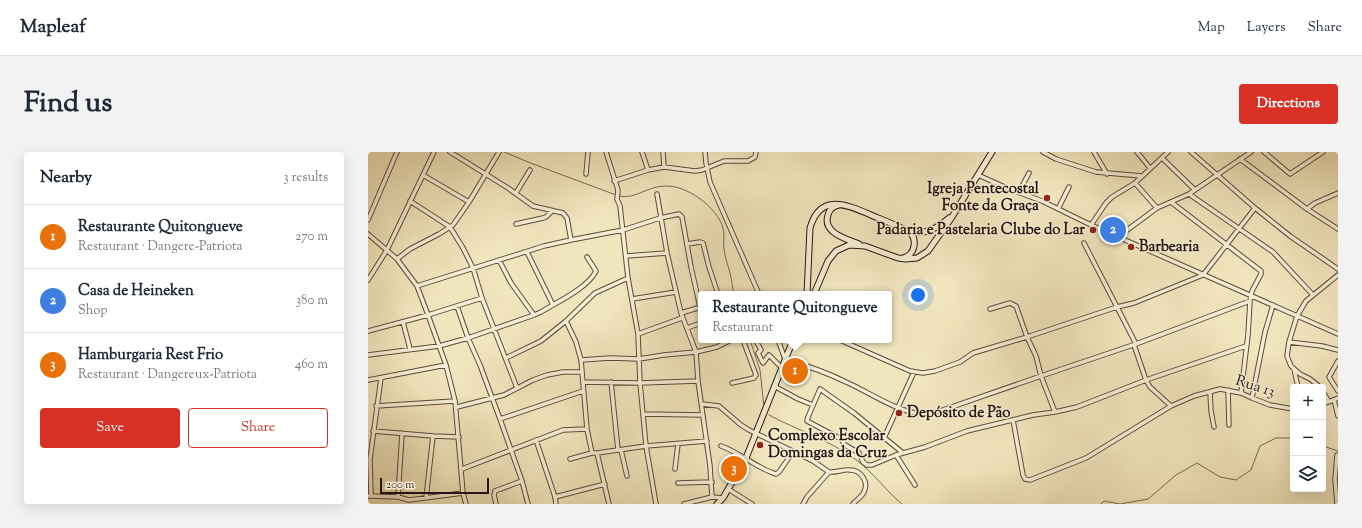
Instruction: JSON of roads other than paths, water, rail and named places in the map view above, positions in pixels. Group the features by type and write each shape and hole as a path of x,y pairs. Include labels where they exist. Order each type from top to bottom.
{"street":[{"path":"368,220 397,152"},
{"path":"368,280 387,250 434,152"},
{"path":"450,152 516,193 535,208 565,215 571,240"},
{"path":"396,259 410,249 439,234 455,222 469,202 499,152"},
{"path":"586,174 588,152"},
{"path":"606,152 618,190 617,199 620,206 628,278 638,334 642,414 656,504"},
{"path":"642,152 648,170"},
{"path":"663,152 664,167"},
{"path":"705,152 710,182 758,291"},
{"path":"614,181 648,170 664,167 695,171 707,169 724,161 748,162 755,157 756,152"},
{"path":"842,204 836,205 827,216 828,226 831,231 865,246 898,258 914,259 928,251 937,240 992,152"},
{"path":"1043,152 1056,159 1096,172 1142,176"},
{"path":"1094,152 1108,174"},
{"path":"1137,152 1150,168"},
{"path":"1092,225 1112,198 1135,183 1168,152"},
{"path":"1191,152 1255,208 1290,236 1338,269"},
{"path":"1119,236 1157,208 1189,194 1251,152"},
{"path":"1264,152 1290,174 1323,152"},
{"path":"1162,158 1195,190"},
{"path":"1240,159 1307,209 1338,229"},
{"path":"516,193 530,170"},
{"path":"1019,192 1029,173"},
{"path":"423,175 469,202"},
{"path":"978,175 1042,201 1203,275 1338,334"},
{"path":"1135,183 1157,208"},
{"path":"1058,209 1069,187"},
{"path":"1307,209 1315,203 1338,193"},
{"path":"656,194 667,253 682,318 696,352 698,381 712,482 712,497"},
{"path":"1189,194 1280,258 1313,295"},
{"path":"410,201 450,227 473,268 482,298 517,388"},
{"path":"1171,202 1261,271 1250,301 1248,335 1241,393"},
{"path":"807,291 810,228 817,213 823,208 836,204 842,204 908,231 912,234 914,239 913,249 909,255 898,258"},
{"path":"847,343 914,372 923,373 935,371 960,362 973,353 1117,307 1134,303 1203,275 1255,208"},
{"path":"908,231 923,232 936,228 948,219 957,209"},
{"path":"516,224 546,217 552,211"},
{"path":"417,286 499,260 571,240 623,230 660,218 680,215 682,217 698,297"},
{"path":"368,234 396,259 417,286 428,315 446,365 455,401 463,493 466,504"},
{"path":"687,244 703,243 717,291"},
{"path":"1084,243 1135,345 1146,380 1150,387 1171,406"},
{"path":"815,291 828,261 836,251 849,245 865,246"},
{"path":"527,252 553,305"},
{"path":"626,256 667,253"},
{"path":"368,355 438,346 468,338 534,315 587,284 594,276 596,271 586,257"},
{"path":"499,260 511,283 534,315"},
{"path":"1316,384 1294,369 1288,362 1287,356 1289,342 1296,316 1306,301 1338,276"},
{"path":"506,358 541,341 566,321 595,293 628,278"},
{"path":"632,299 676,292"},
{"path":"368,331 428,315 482,298"},
{"path":"785,359 808,366 845,381 898,407 922,414 934,413 1135,345 1250,301"},
{"path":"990,309 1010,303 1016,306 1027,337 1036,356 1041,376 1055,412"},
{"path":"1252,398 1265,332 1273,305"},
{"path":"457,306 500,419 528,504"},
{"path":"681,313 698,308"},
{"path":"638,334 682,318"},
{"path":"566,321 576,342 581,360 587,429 592,453"},
{"path":"403,322 410,349"},
{"path":"687,328 698,324"},
{"path":"1289,342 1322,346 1338,350"},
{"path":"581,360 610,358 639,359 664,354 696,352 717,347 726,343"},
{"path":"732,383 754,378 756,375 745,343"},
{"path":"757,343 761,350 758,353 762,363 769,355 781,367"},
{"path":"779,343 785,359"},
{"path":"717,504 723,498 746,458 792,343"},
{"path":"902,453 854,413 820,389 808,417 808,422 841,439 846,445 859,453 865,464 870,465 877,464 896,455 925,447 967,431 1033,415 1078,407 1146,380 1246,346"},
{"path":"1338,361 1330,377 1338,391"},
{"path":"368,380 446,365"},
{"path":"1294,369 1297,384"},
{"path":"456,408 504,395 547,375 563,372 582,372"},
{"path":"884,438 914,372"},
{"path":"380,378 370,459 369,496 398,496 409,502 463,493"},
{"path":"583,382 640,383 698,381"},
{"path":"611,382 620,450 627,476"},
{"path":"774,386 813,405"},
{"name":"Rua 13","path":"1013,420 1023,475 1025,479 1030,480 1086,458 1171,406 1194,396 1220,389 1228,390 1241,393 1270,405 1290,408"},
{"path":"1228,390 1229,425"},
{"path":"500,419 583,391"},
{"path":"1210,392 1214,427"},
{"path":"1326,397 1329,402"},
{"path":"1326,403 1336,399 1338,416"},
{"path":"376,406 455,401"},
{"path":"702,404 719,406 741,425 813,461 829,472 856,470 864,478 865,486 864,492 853,504"},
{"path":"642,414 703,415"},
{"path":"462,468 566,429 587,429"},
{"path":"373,430 459,437"},
{"path":"398,496 402,433"},
{"path":"426,498 434,436"},
{"path":"536,440 556,504"},
{"path":"570,459 592,453 646,446 707,441"},
{"path":"675,469 678,444"},
{"path":"721,446 736,452 754,464 776,474 793,452"},
{"path":"597,453 609,504"},
{"path":"896,455 915,485"},
{"path":"1337,455 1335,479 1337,504"},
{"path":"802,504 829,472"},
{"path":"496,504 494,495 495,491 522,482"},
{"path":"678,483 712,482"},
{"path":"555,497 605,484"},
{"path":"728,489 752,504"},
{"path":"684,504 712,497 723,498"}],"waterway":[{"path":"504,152 616,195"},
{"path":"619,196 625,197 636,195 652,188 665,186 682,189 691,193 708,205 720,220 723,228 724,253 731,276 734,291"},
{"path":"751,343 760,370 764,407"},
{"path":"769,415 845,452 868,470 902,504"},
{"path":"1101,504 1104,501 1120,504 1148,499 1176,475 1197,463 1220,477 1236,480 1251,470 1260,446 1276,438 1290,438"},
{"path":"1326,447 1338,451"}],"place":[{"name":"Igreja Pentecostal Fonte da Graça","path":"1047,198"},
{"name":"Padaria e Pastelaria Clube do Lar","path":"1093,230"},
{"name":"Casa de Heineken","path":"1113,230"},
{"name":"Barbearia","path":"1131,247"},
{"name":"Restaurante Quitongueve","path":"795,371"},
{"name":"Depósito de Pão","path":"899,413"},
{"name":"Complexo Escolar Domingas da Cruz","path":"760,445"},
{"name":"Hamburgaria Rest Frio","path":"734,469"}]}
